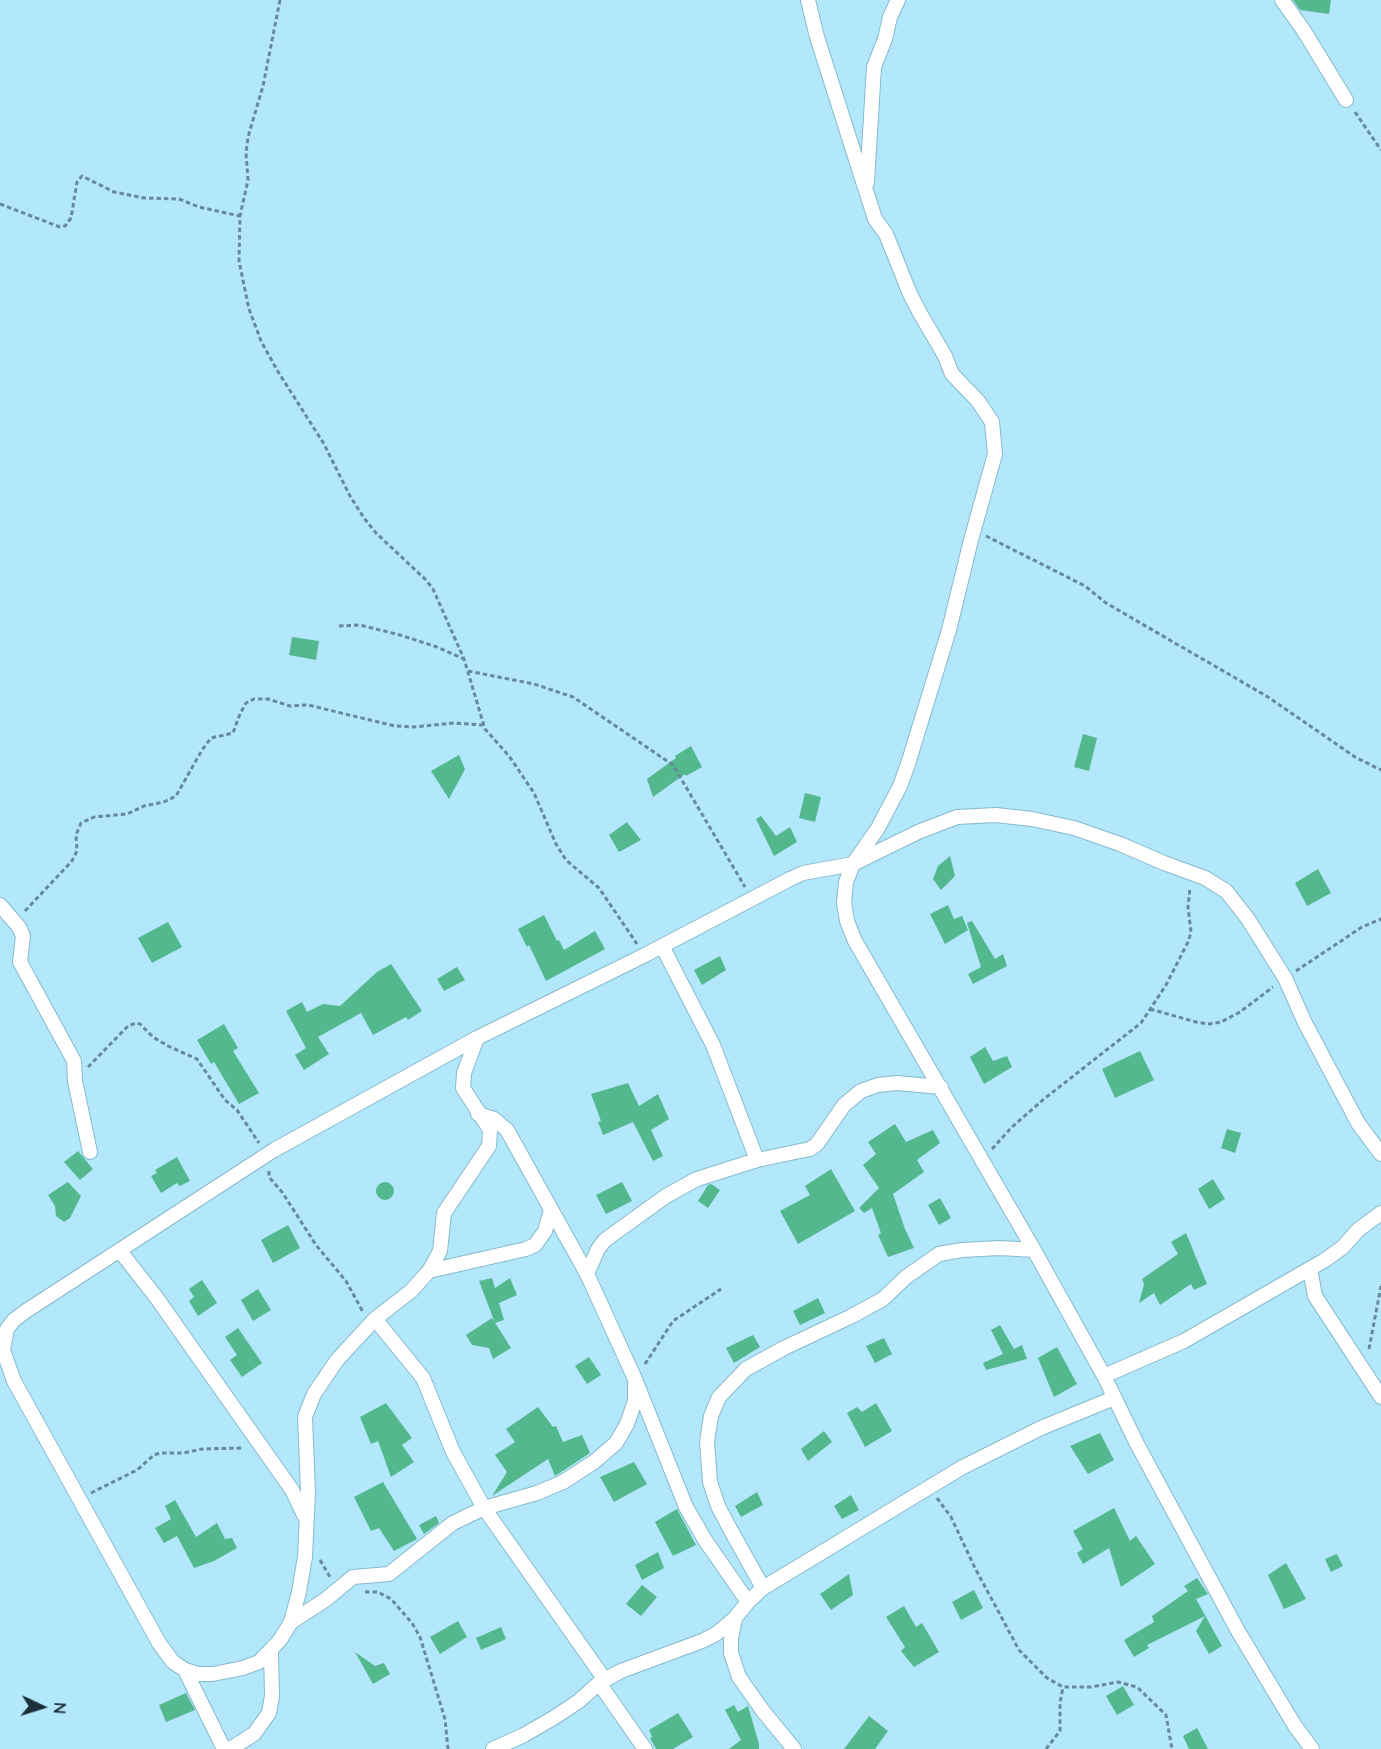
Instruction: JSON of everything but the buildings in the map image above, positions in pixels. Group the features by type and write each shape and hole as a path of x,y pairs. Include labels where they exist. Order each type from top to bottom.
{"street":[{"path":"808,0 820,48 875,219 886,234 910,294 945,356 952,374 978,401 992,422 995,454 949,630 908,764 900,786 878,828 853,864 846,882 844,903 847,921 855,940 1104,1376 1137,1444 1239,1631 1295,1726 1312,1749"},
{"path":"866,191 874,66 898,0"},
{"path":"1282,0 1346,99"},
{"path":"477,1038 462,1083 465,1093 490,1130 489,1146 444,1214 440,1251 429,1271 411,1291 372,1322 337,1360 314,1394 305,1417 307,1520 305,1557 291,1622 271,1651 259,1662 213,1674 198,1674 185,1670 173,1662 159,1643 14,1381 3,1350 7,1329 14,1320 267,1154 477,1038 645,955 803,873 853,864 918,832 957,817 996,815 1032,819 1074,828 1205,878 1226,891 1248,919 1285,978 1305,1023 1358,1123 1381,1154"},
{"path":"0,905 15,922 22,936 20,962 74,1061 75,1081 90,1152"},
{"path":"662,946 713,1045 757,1160"},
{"path":"587,1274 598,1249 605,1240 666,1196 697,1179 757,1160 810,1149 817,1144 844,1106 861,1091 878,1085 897,1083 941,1087"},
{"path":"478,1113 494,1119 507,1130 587,1274 635,1379 686,1508 748,1602"},
{"path":"429,1271 535,1245 545,1231 551,1210"},
{"path":"1104,1376 1184,1341 1310,1269 1343,1247 1358,1230 1381,1213"},
{"path":"764,1588 723,1516 710,1482 707,1442 711,1416 719,1396 746,1369 784,1347 883,1299 906,1277 939,1254 1000,1248 1034,1250"},
{"path":"120,1251 156,1297 292,1490 307,1520"},
{"path":"1310,1269 1315,1296 1381,1397"},
{"path":"372,1322 423,1378 453,1452 484,1508 645,1749"},
{"path":"291,1622 357,1576 388,1574 453,1523 484,1508 537,1493 563,1482 594,1462 616,1443 627,1425 635,1401 635,1379"},
{"path":"493,1749 555,1717 602,1682 621,1671 716,1634 764,1588 928,1487 1031,1433 1114,1398"},
{"path":"735,1618 731,1653 739,1677 794,1749"},
{"path":"230,1749 254,1734 269,1713 272,1695 271,1651"},
{"path":"185,1670 224,1749"}],"path":[{"path":"280,0 263,86 246,144 248,180 240,216 239,261 249,309 261,341 324,444 350,496 364,518 376,533 433,589 464,659 483,725 509,756 534,793 556,844 566,860 599,888 645,955"},
{"path":"1346,99 1381,150"},
{"path":"0,204 60,227 65,226 71,218 76,182 82,176 114,192 144,198 179,199 198,207 240,216"},
{"path":"974,530 1085,586 1106,603 1268,697 1355,757 1381,770"},
{"path":"339,626 360,625 400,634 464,659"},
{"path":"468,671 534,684 573,698 673,765 751,898"},
{"path":"15,922 72,861 77,851 76,835 81,823 94,817 127,814 176,796 211,738 233,733 246,703 254,699 268,699 290,706 308,705 394,726 413,727 454,723 483,725"},
{"path":"982,1160 1012,1127 1141,1023 1166,985 1191,932 1188,907 1192,873"},
{"path":"1150,1009 1196,1022 1209,1024 1221,1022 1240,1012 1285,978 1362,927 1381,919"},
{"path":"75,1081 128,1026 136,1023 141,1024 153,1037 168,1046 197,1059 225,1100 237,1110 267,1154 269,1177 282,1192 316,1245 346,1281 372,1322"},
{"path":"1366,1375 1370,1336 1381,1286"},
{"path":"635,1379 673,1321 721,1289"},
{"path":"79,1499 137,1470 154,1455 160,1453 183,1453 202,1449 262,1448"},
{"path":"928,1487 951,1517 1019,1650 1047,1678 1063,1687 1091,1687 1118,1682 1137,1687 1166,1715 1172,1749"},
{"path":"306,1534 338,1590 378,1592 385,1595 412,1623 420,1637 434,1677 446,1719 448,1749"},
{"path":"1046,1749 1060,1731 1060,1703 1063,1687"}]}
